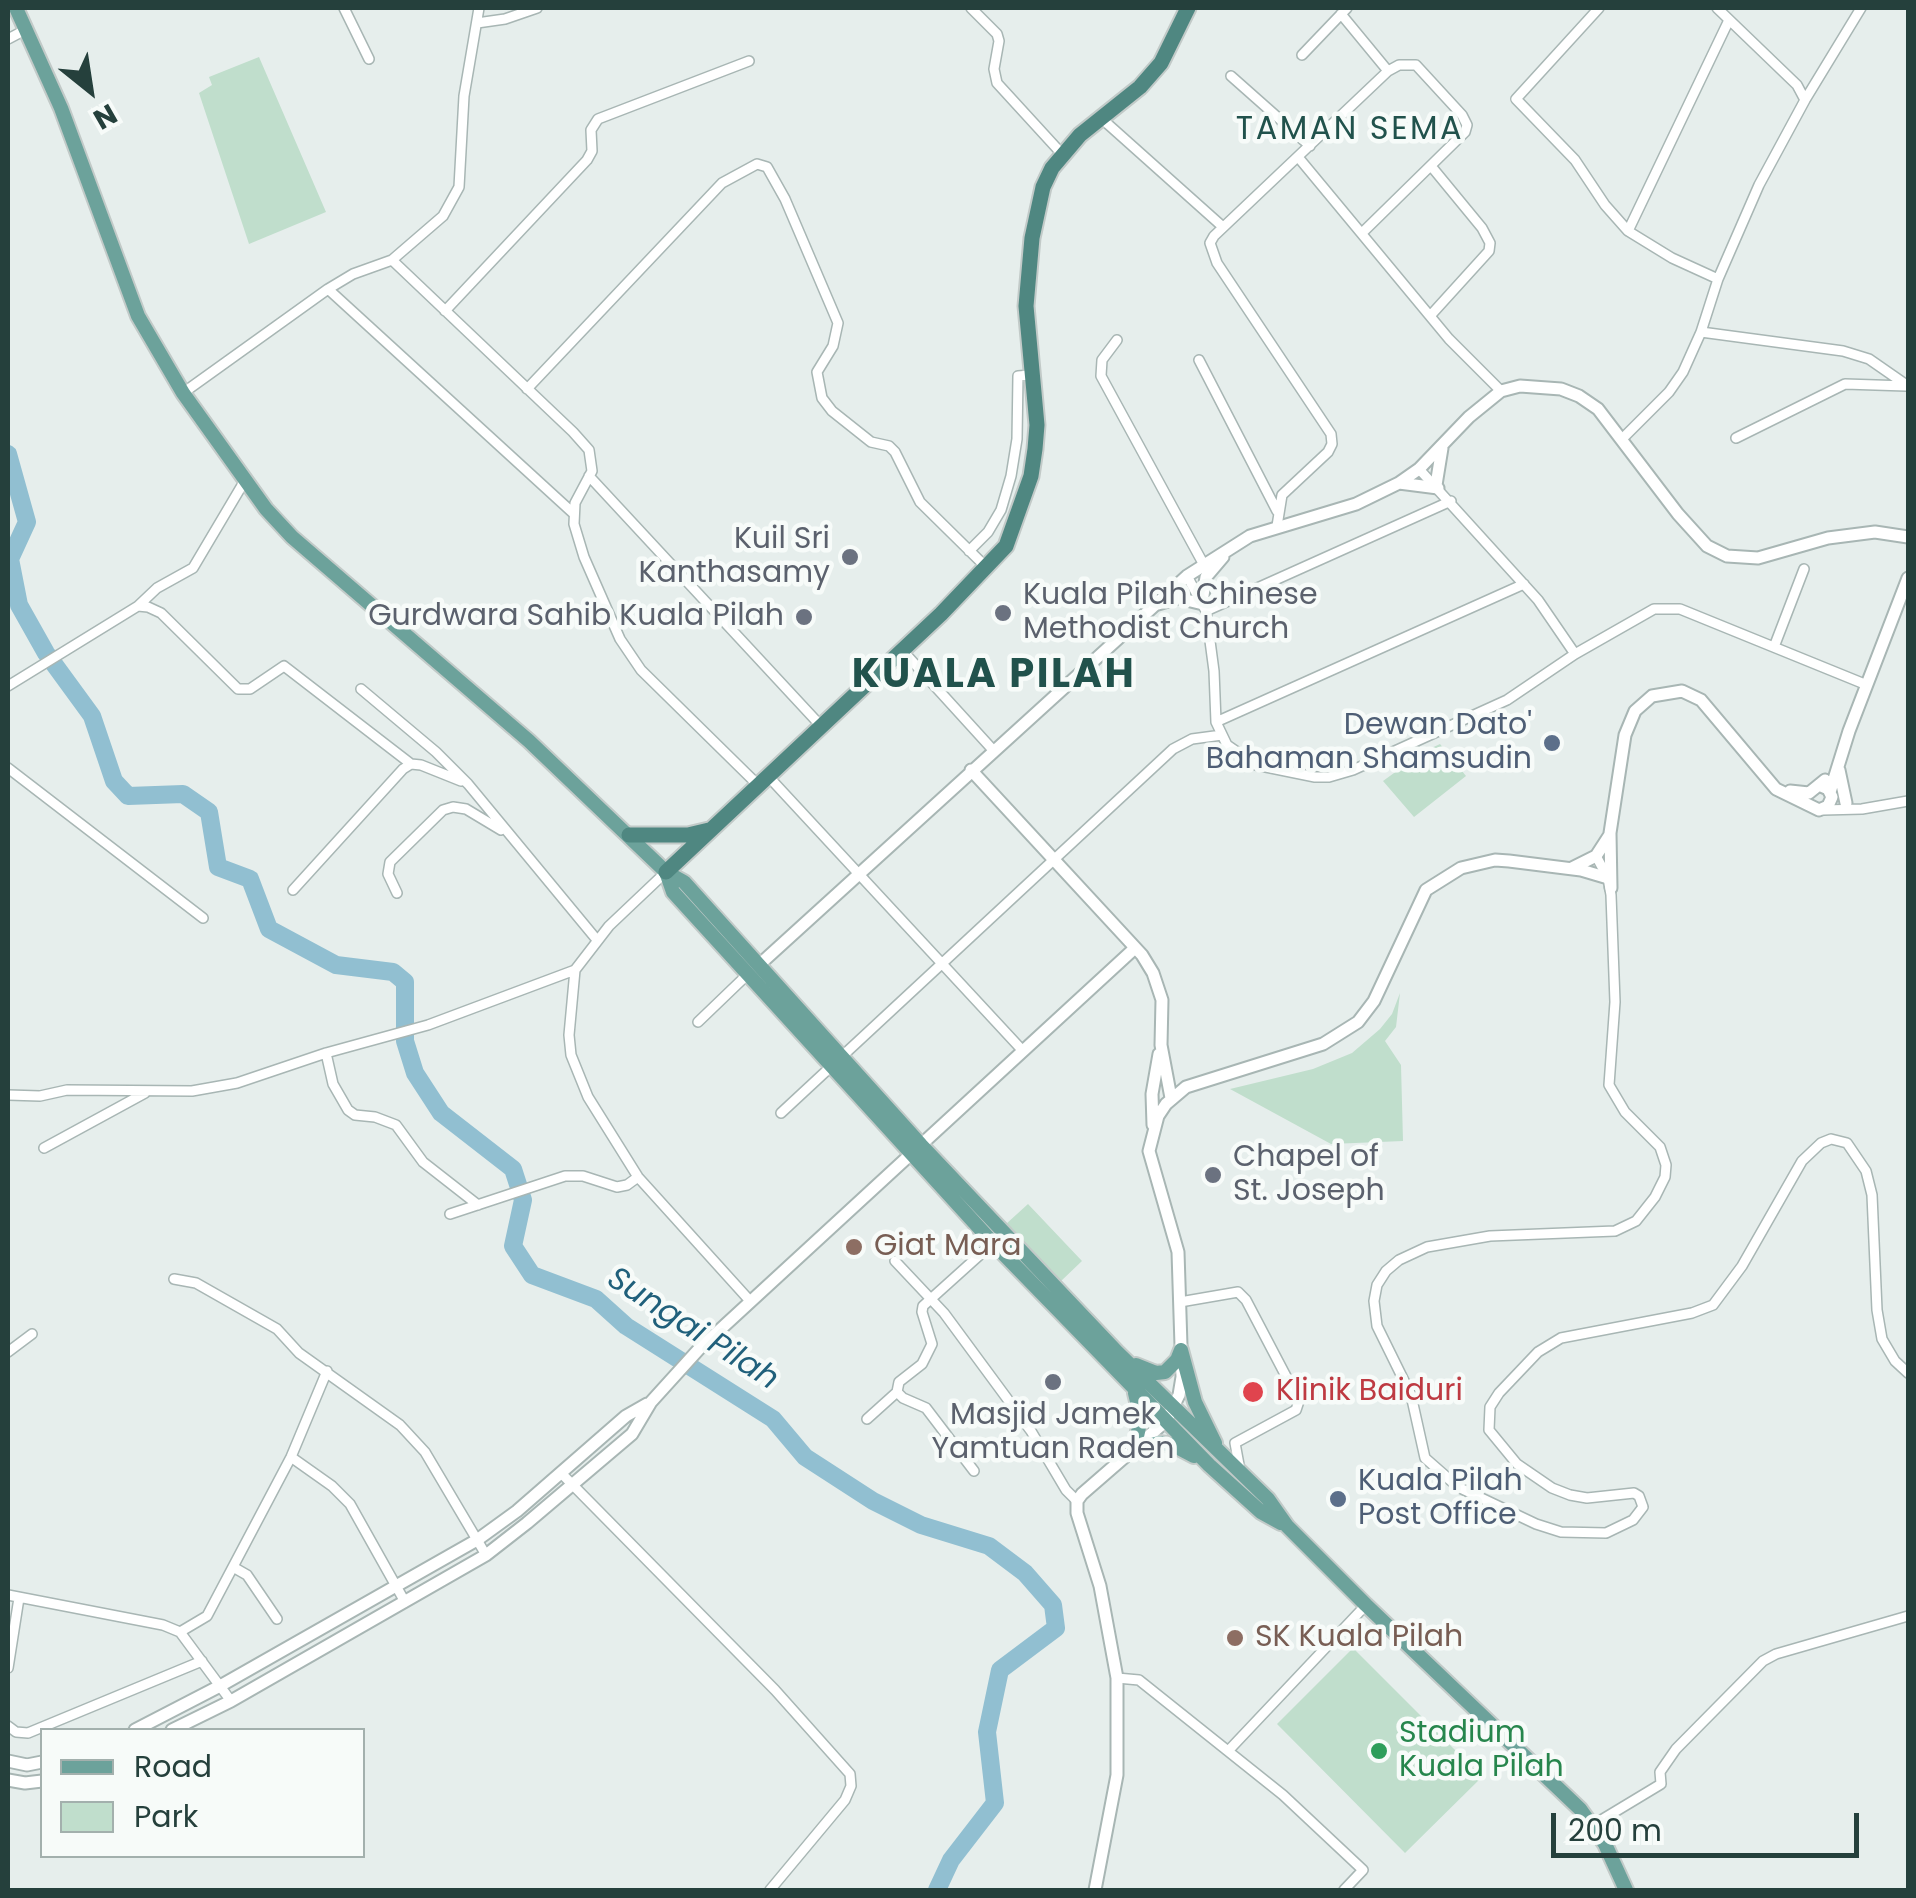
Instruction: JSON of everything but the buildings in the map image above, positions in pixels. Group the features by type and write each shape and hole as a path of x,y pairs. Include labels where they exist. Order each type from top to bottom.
{"highway":[{"path":"666,872 902,650 1006,546 1032,476 1036,425 1026,306 1032,238 1042,187 1062,154 1161,64 1188,8"},
{"path":"629,835 688,835 712,829"}],"main road":[{"path":"16,8 61,108 124,285 150,339 244,482 292,537 529,741 666,872 684,882 753,970 916,1150 993,1244 1134,1390 1241,1473 1366,1606 1565,1794 1593,1825 1626,1890"},
{"path":"916,1150 1117,1352 1209,1465 1260,1512 1288,1526"},
{"path":"1117,1352 1156,1374 1172,1368 1181,1350"},
{"path":"1181,1350 1196,1402 1222,1456"},
{"path":"1134,1390 1141,1418 1134,1450 1159,1443 1172,1444 1209,1465"}],"street":[{"path":"344,8 369,59"},
{"path":"183,393 328,289 352,274 392,260 435,226 460,187 464,96 478,8"},
{"path":"477,23 537,8"},
{"path":"970,8 997,34 997,84 1062,154"},
{"path":"1599,8 1516,99 1576,160 1628,231 1718,280"},
{"path":"1717,8 1778,65 1805,100"},
{"path":"1623,438 1678,380 1759,185 1861,8"},
{"path":"1302,55 1344,11 1388,71"},
{"path":"1628,231 1728,20"},
{"path":"8,40 27,29"},
{"path":"445,312 587,160 592,152 592,130 598,120 750,62"},
{"path":"1278,520 1282,495 1328,452 1332,440 1213,257 1210,243 1388,71 1400,65 1416,65 1462,115 1467,124 1465,132 1364,232"},
{"path":"1230,76 1310,146"},
{"path":"1100,118 1223,227"},
{"path":"1298,158 1364,232 1430,316 1501,391"},
{"path":"527,389 722,182 757,164 767,167 785,199 838,323 833,346 817,372 822,398 871,442 889,446 895,452 920,502 987,568"},
{"path":"1430,166 1490,243 1490,250 1430,316"},
{"path":"392,260 589,450 589,476 573,513"},
{"path":"328,289 573,513 584,557 630,656 859,873 1023,1051"},
{"path":"1701,332 1843,351 1869,359 1906,386"},
{"path":"1117,340 1102,360 1101,376 1204,565"},
{"path":"1199,360 1278,520"},
{"path":"969,551 988,532 1004,500 1017,439 1018,376 1030,375"},
{"path":"1736,438 1845,384 1906,386"},
{"path":"698,1022 1186,576 1278,520 1356,504 1399,483 1501,391 1541,386 1580,396 1598,409 1678,514 1707,546 1727,556 1758,558 1828,538 1875,532 1908,538"},
{"path":"1437,486 1443,444"},
{"path":"1419,468 1524,584 1556,622 1576,654"},
{"path":"589,476 821,726"},
{"path":"8,686 193,568 244,482"},
{"path":"1399,483 1437,486"},
{"path":"1142,614 1170,599 1184,598 1204,606 1451,501"},
{"path":"1250,536 1214,567 1204,584 1204,606 1214,671 1216,722 1238,754 1256,765 1329,778 1353,770 1506,700 1642,614 1668,607 1866,685"},
{"path":"1774,648 1804,568"},
{"path":"1186,576 1204,606"},
{"path":"1823,810 1908,578"},
{"path":"1216,722 1524,584"},
{"path":"138,606 161,613 238,689 250,689 284,666 410,764 468,784"},
{"path":"902,650 993,750"},
{"path":"361,689 468,784 597,940"},
{"path":"1908,801 1862,809 1823,810 1809,799 1776,789 1702,700 1682,691 1660,692 1643,702 1629,722 1610,833 1615,1002 1609,1084 1625,1112 1660,1148 1665,1177 1636,1221 1615,1231 1490,1236 1427,1247 1399,1260 1377,1285 1375,1317 1382,1340 1411,1395 1426,1458 1458,1487 1536,1524 1560,1532 1606,1533 1633,1520 1642,1507 1639,1496 1634,1493 1587,1498 1552,1488 1517,1464 1489,1430 1490,1408 1538,1352 1561,1338 1713,1305 1742,1266 1802,1162 1820,1142 1831,1140 1847,1143 1866,1171 1872,1196 1882,1339 1894,1361 1908,1373"},
{"path":"781,1112 1172,749 1192,739 1222,735"},
{"path":"1840,758 1840,782 1846,803"},
{"path":"293,890 368,804 410,764"},
{"path":"8,768 203,918"},
{"path":"971,770 1135,948 1159,986 1162,1000 1161,1045 1152,1094 1154,1129 1150,1162 1176,1241 1182,1377 1170,1415 1082,1494 1078,1502 1077,1514 1100,1586 1117,1678 1117,1775 1095,1890"},
{"path":"1809,799 1828,792"},
{"path":"1828,792 1862,809"},
{"path":"397,893 388,874 390,862 443,810 466,809 488,820 514,841"},
{"path":"1568,869 1596,856 1610,833"},
{"path":"1596,856 1609,883"},
{"path":"1154,1129 1171,1098 1197,1082 1323,1044 1358,1022 1374,1001 1426,890 1445,876 1460,868 1496,860 1568,869 1609,883"},
{"path":"666,872 597,940 575,970 571,1055 588,1097 638,1177 751,1302"},
{"path":"138,1728 220,1686 477,1540 517,1512 626,1416 651,1402 699,1350 1135,948"},
{"path":"8,1096 40,1096 67,1090 192,1091 237,1083 326,1052 428,1025 575,970"},
{"path":"1161,1045 1171,1098"},
{"path":"326,1052 332,1084 348,1110 396,1125 423,1162 478,1205"},
{"path":"44,1148 148,1092"},
{"path":"450,1214 565,1176 583,1176 617,1187 638,1177"},
{"path":"867,1419 897,1392 899,1382 922,1364 932,1344 922,1312 931,1299 993,1244"},
{"path":"896,1262 931,1299 1031,1431 1066,1490 1078,1502"},
{"path":"174,1279 196,1283 276,1329 299,1352 400,1425 425,1452 486,1556"},
{"path":"1180,1302 1238,1292 1246,1300 1299,1401 1296,1410 1235,1443 1241,1473"},
{"path":"8,1352 32,1334"},
{"path":"180,1632 207,1616 291,1457 327,1372"},
{"path":"897,1392 926,1408 974,1472"},
{"path":"176,1728 486,1556 632,1434 651,1402"},
{"path":"291,1457 350,1504 405,1602"},
{"path":"561,1473 776,1690 850,1774 852,1786 845,1800 770,1890"},
{"path":"234,1567 247,1575 277,1619"},
{"path":"8,1595 163,1625 180,1632 230,1701"},
{"path":"8,1668 19,1598"},
{"path":"1229,1750 1366,1606"},
{"path":"1593,1825 1661,1784 1660,1772 1676,1750 1763,1661 1908,1616"},
{"path":"40,1728 202,1662"},
{"path":"1117,1678 1139,1680 1283,1795 1363,1870 1344,1890"},
{"path":"8,1726 16,1732 28,1733 40,1728"},
{"path":"8,1761 27,1765 40,1762"},
{"path":"8,1780 40,1780"}],"green space":[{"path":"259,57 326,212 249,244 199,93 212,85 209,77"},
{"path":"1440,744 1466,776 1414,817 1383,781"},
{"path":"1400,993 1396,1027 1385,1041 1401,1065 1403,1141 1331,1144 1230,1089 1313,1069 1352,1053 1392,1014"},
{"path":"1028,1204 1082,1261 1060,1282 1006,1224"},
{"name":"Stadium Kuala Pilah","path":"1353,1648 1482,1777 1405,1853 1277,1724"}],"waterway":[{"name":"Sungai Pilah","path":"8,454 27,522 10,559 19,605 46,653 92,716 114,781 128,796 183,794 209,812 218,867 250,879 269,929 336,965 393,972 405,982 405,1041 415,1073 441,1113 513,1169 523,1200 513,1246 532,1275 596,1299 626,1326 773,1419 805,1457 873,1501 921,1525 989,1546 1025,1573 1053,1605 1056,1628 1000,1670 987,1732 995,1803 951,1860 937,1890"}],"place":[{"name":"Kuil Sri Kanthasamy","path":"850,557"},
{"name":"Kuala Pilah Chinese Methodist Church","path":"1003,613"},
{"name":"Gurdwara Sahib Kuala Pilah","path":"804,617"},
{"name":"Dewan Dato' Bahaman Shamsudin","path":"1552,743"},
{"name":"Chapel of St. Joseph","path":"1213,1175"},
{"name":"Giat Mara","path":"854,1247"},
{"name":"Masjid Jamek Yamtuan Raden","path":"1053,1382"},
{"name":"Klinik Baiduri","path":"1253,1392"},
{"name":"Kuala Pilah Post Office","path":"1338,1499"},
{"name":"SK Kuala Pilah","path":"1235,1638"},
{"name":"Stadium Kuala Pilah","path":"1379,1751"}],"district":[{"name":"TAMAN SEMA","path":"1350,131"},
{"name":"KUALA PILAH","path":"994,677"}]}
